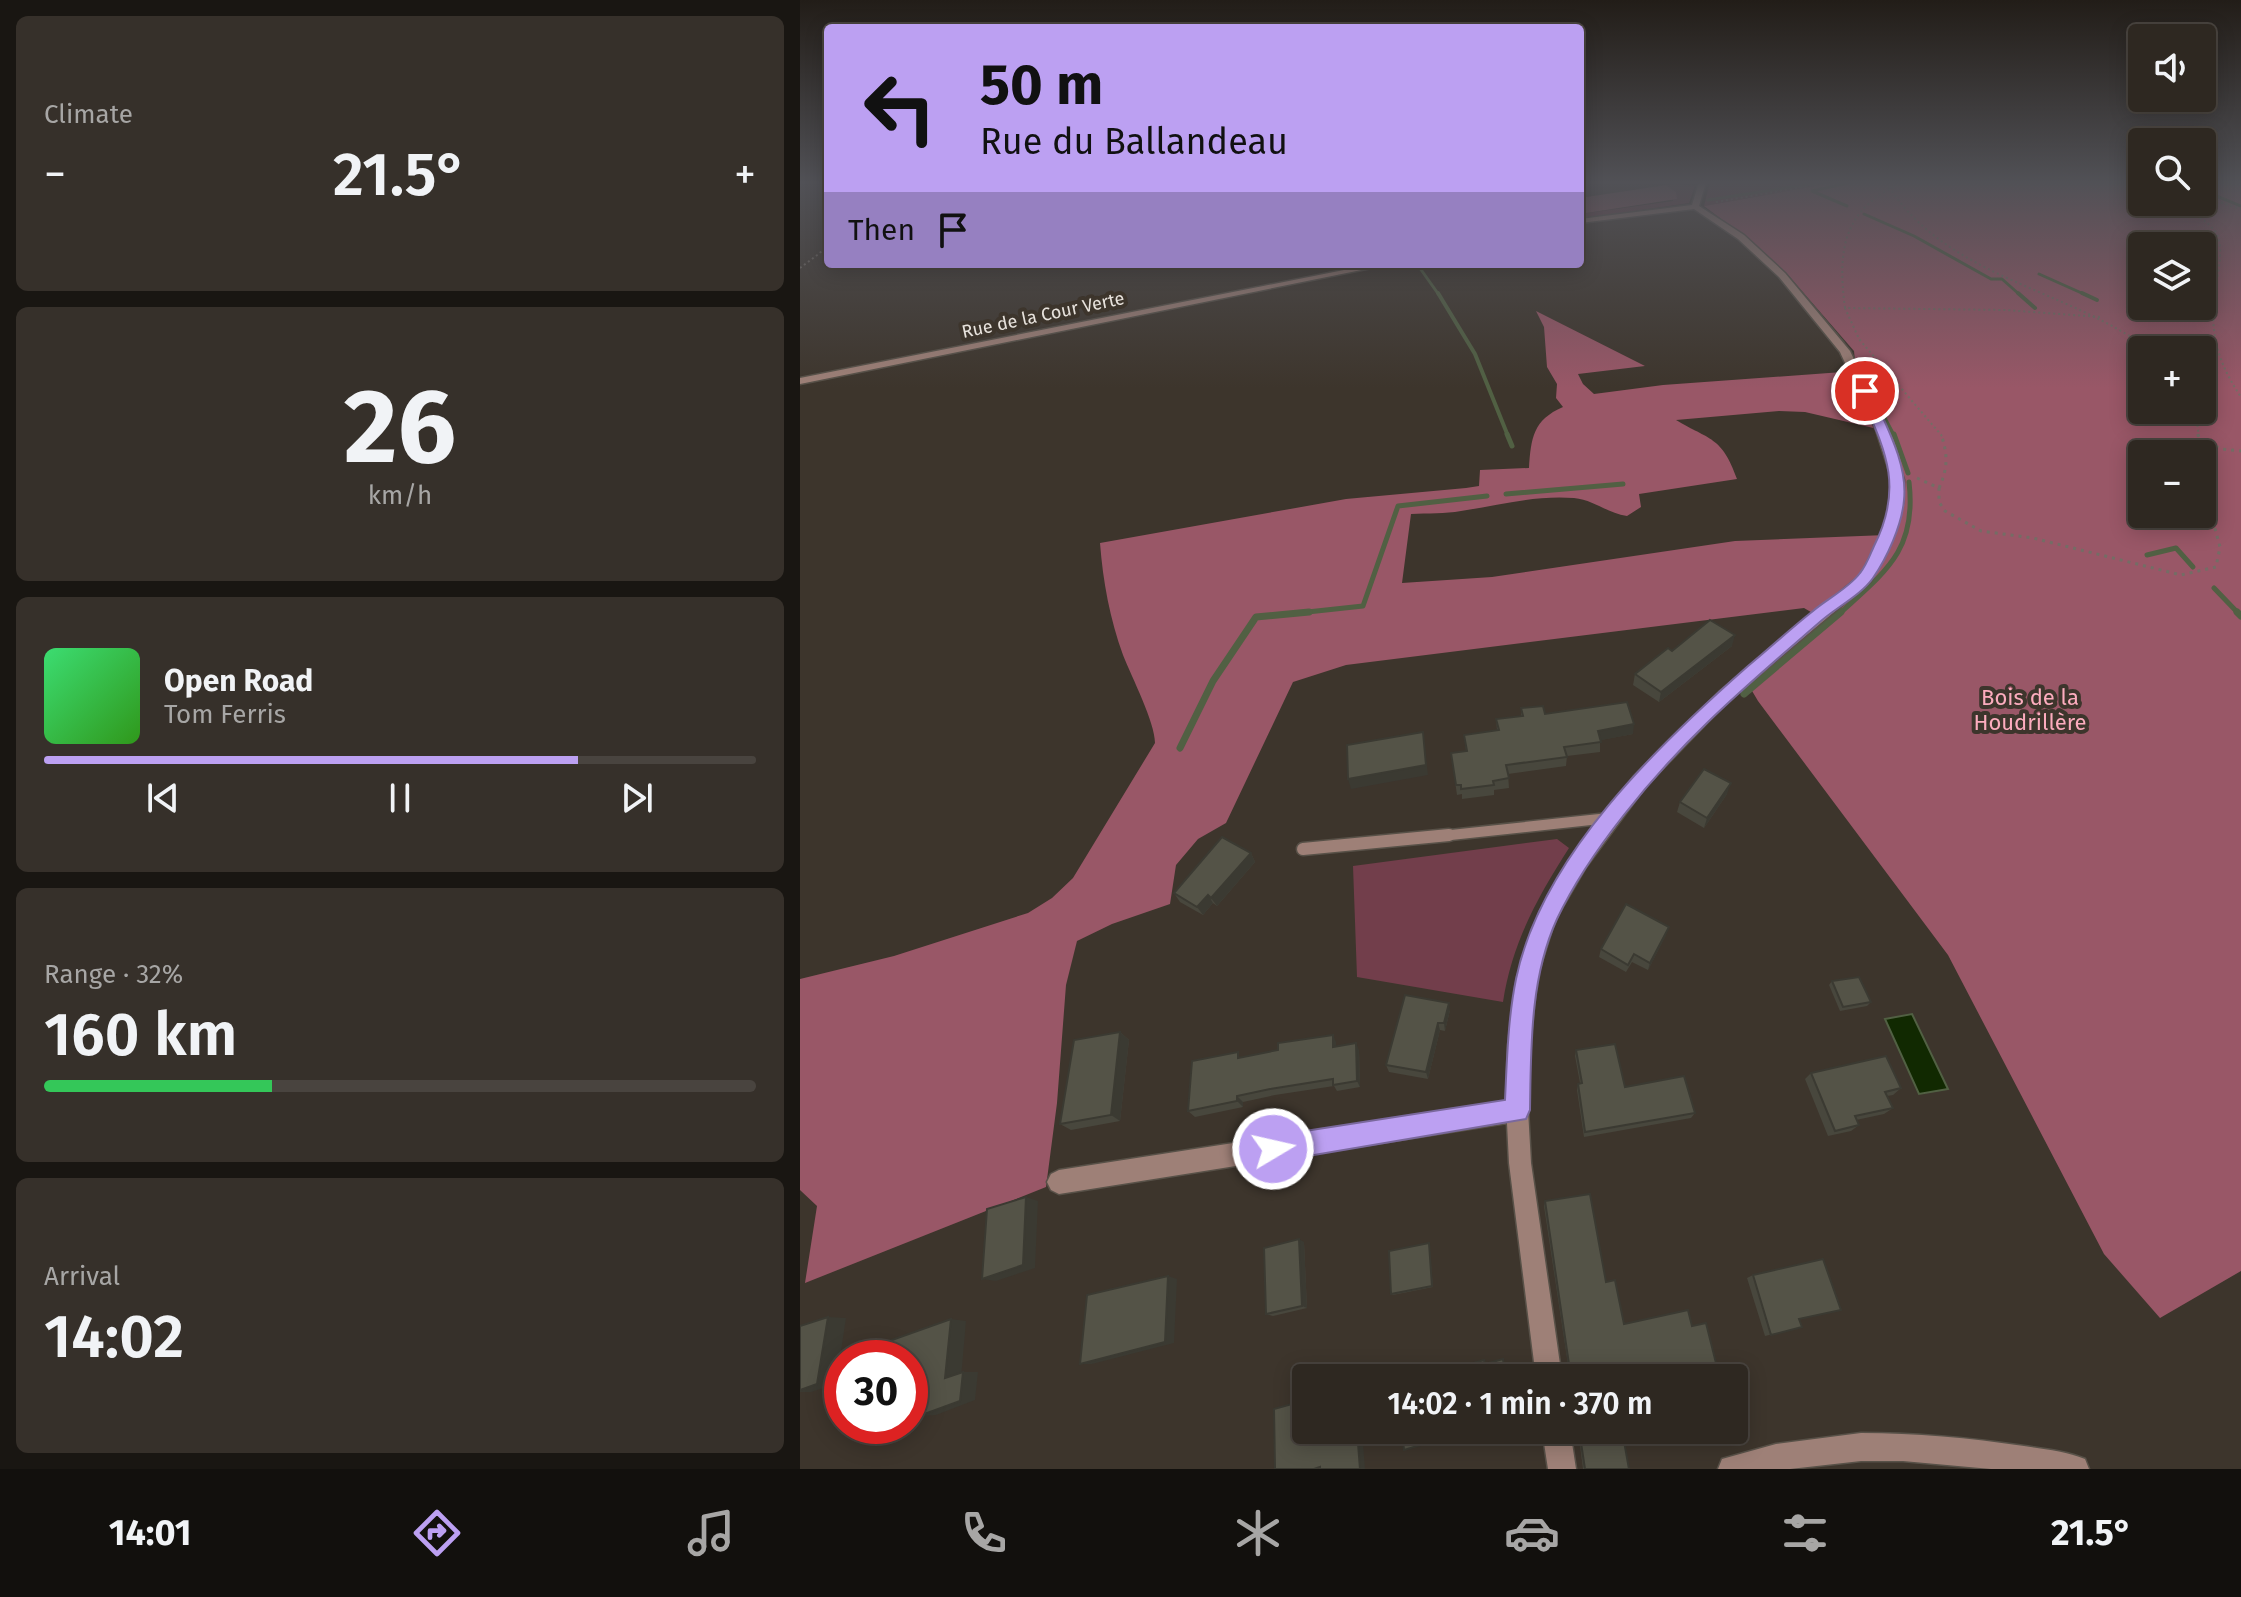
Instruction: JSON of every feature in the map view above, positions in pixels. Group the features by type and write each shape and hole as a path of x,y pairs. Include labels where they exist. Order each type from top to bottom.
{"street":[{"path":"1547,1364 1520,1163 1517,1110 1519,1045 1527,977 1535,946 1560,892 1609,818 1708,711 1817,616 1866,578 1893,519 1897,503 1896,475 1882,430 1845,351 1782,275 1756,251"},
{"name":"Rue de la Cour Verte","path":"800,381 1367,268"},
{"path":"1059,1182 1517,1110"},
{"path":"1558,1444 1562,1469"},
{"path":"1732,1469 1788,1454 1863,1444 1941,1450 2075,1469"}],"lane":[{"path":"1303,849 1609,818"}],"path":[{"path":"800,268 822,251"},
{"path":"1843,251 1841,285 1845,308 1859,339 1940,431 1947,471 1939,488 1939,502 1945,511 1981,531 2033,538 2181,575 2199,574 2216,567 2220,547 2215,528"},
{"path":"1954,251 2100,317 2129,336"},
{"path":"2222,251 2215,269 2213,305 2218,347 2220,361 2241,397"},
{"path":"1845,308 2006,310 2100,317"},
{"path":"2197,424 2200,440"},
{"path":"2216,447 2241,451"},
{"path":"1896,475 1919,479 1939,488"}],"shaded area":[{"path":"1557,839 1569,848 1527,922 1507,980 1503,1002 1357,977 1353,866"},
{"path":"1912,1014 1948,1089 1919,1094 1885,1019"}],"green space":[{"name":"Bois de la Houdrillère","path":"1761,251 2128,251 2128,320 2216,320 2216,251 2241,251 2241,1271 2160,1318 2104,1254 1948,955 1758,701 1745,679 1816,615 1804,608 1346,665 1293,682 1226,823 1198,839 1176,865 1170,904 1112,924 1077,941 1066,985 1057,1103 1046,1187 805,1283 817,1206 800,1190 800,979 894,956 1028,913 1052,898 1073,878 1155,743 1147,712 1114,628 1100,543 1346,499 1479,486 1480,470 1529,468 1536,431 1545,418 1563,407 1556,398 1557,384 1547,367 1544,327 1536,311 1645,366 1578,374 1594,394 1663,385 1856,371 1854,351 1788,275","holes":["1779,411 1805,412 1882,430 1897,503 1886,535 1735,541 1492,577 1402,583 1411,514 1455,512 1560,497 1581,499 1627,516 1641,507 1639,494 1737,479 1720,447 1676,420"]}],"building":[{"path":"1710,620 1735,635 1661,692 1635,674 1668,648 1672,651"},
{"path":"1627,702 1634,724 1598,731 1601,742 1564,747 1567,757 1506,765 1509,778 1493,781 1494,785 1461,789 1461,785 1456,785 1451,753 1467,751 1464,735 1499,730 1496,719 1523,716 1521,708 1543,706 1545,714"},
{"path":"1423,732 1426,765 1348,779 1347,745"},
{"path":"1704,769 1731,783 1707,818 1680,802"},
{"path":"1222,837 1251,853 1211,898 1208,895 1197,907 1174,893"},
{"path":"1626,904 1669,927 1650,963 1634,954 1628,965 1601,949"},
{"path":"1859,977 1871,1002 1843,1007 1832,981"},
{"path":"1405,995 1449,1003 1444,1023 1438,1023 1426,1072 1386,1065"},
{"path":"1120,1032 1111,1115 1060,1124 1074,1040"},
{"path":"1333,1035 1333,1047 1356,1043 1357,1081 1333,1085 1333,1079 1270,1089 1237,1096 1237,1101 1188,1111 1192,1061 1238,1052 1238,1058 1278,1050 1278,1043"},
{"path":"1615,1044 1625,1087 1684,1076 1695,1113 1585,1132 1576,1050"},
{"path":"1886,1056 1901,1088 1885,1092 1893,1108 1855,1116 1859,1125 1835,1131 1811,1073"},
{"path":"1590,1194 1606,1282 1615,1280 1624,1324 1688,1310 1692,1326 1706,1323 1716,1363 1569,1364 1545,1201"},
{"path":"1026,1197 1023,1265 982,1279 987,1209"},
{"path":"1299,1239 1302,1306 1266,1314 1264,1248"},
{"path":"1429,1243 1432,1286 1391,1294 1389,1251"},
{"path":"1823,1259 1841,1310 1799,1319 1802,1327 1771,1335 1753,1275"},
{"path":"1168,1276 1165,1342 1080,1364 1087,1295"},
{"path":"828,1317 817,1384 800,1390 800,1326"},
{"path":"951,1319 945,1378 963,1372 960,1401 928,1413 928,1340 892,1340"},
{"path":"1503,1359 1504,1364 1485,1364"},
{"path":"1292,1404 1292,1444 1358,1444 1360,1469 1275,1469 1274,1409"},
{"path":"1403,1444 1424,1444 1404,1450"},
{"path":"1581,1444 1625,1444 1629,1469 1585,1469"}],"waterway":[{"path":"1940,251 1991,279 2002,279 2020,295"},
{"path":"1420,268 1439,295"},
{"path":"2039,274 2086,295"},
{"path":"1787,276 1803,295"},
{"path":"1438,293 1475,354 1508,436"},
{"path":"1801,293 1843,343"},
{"path":"2018,293 2035,308"},
{"path":"2082,293 2097,300"},
{"path":"1852,357 1894,436"},
{"path":"1507,434 1512,446"},
{"path":"1894,434 1908,473"},
{"path":"1839,614 1884,571 1903,542 1908,525 1909,482"},
{"path":"1506,494 1623,484"},
{"path":"1297,613 1363,606 1398,506 1487,496"},
{"path":"2147,555 2176,548 2193,567"},
{"path":"2214,588 2239,614"},
{"path":"1297,613 1309,612"},
{"path":"1744,694 1841,612"},
{"path":"1180,748 1213,681 1256,617 1297,613"},
{"path":"1289,614 1297,613"}],"route":[{"path":"1273,1149 1517,1110 1519,1045 1527,977 1535,946 1560,892 1609,818 1640,781 1724,696 1866,578 1887,535 1897,503 1898,480 1865,391"}]}
